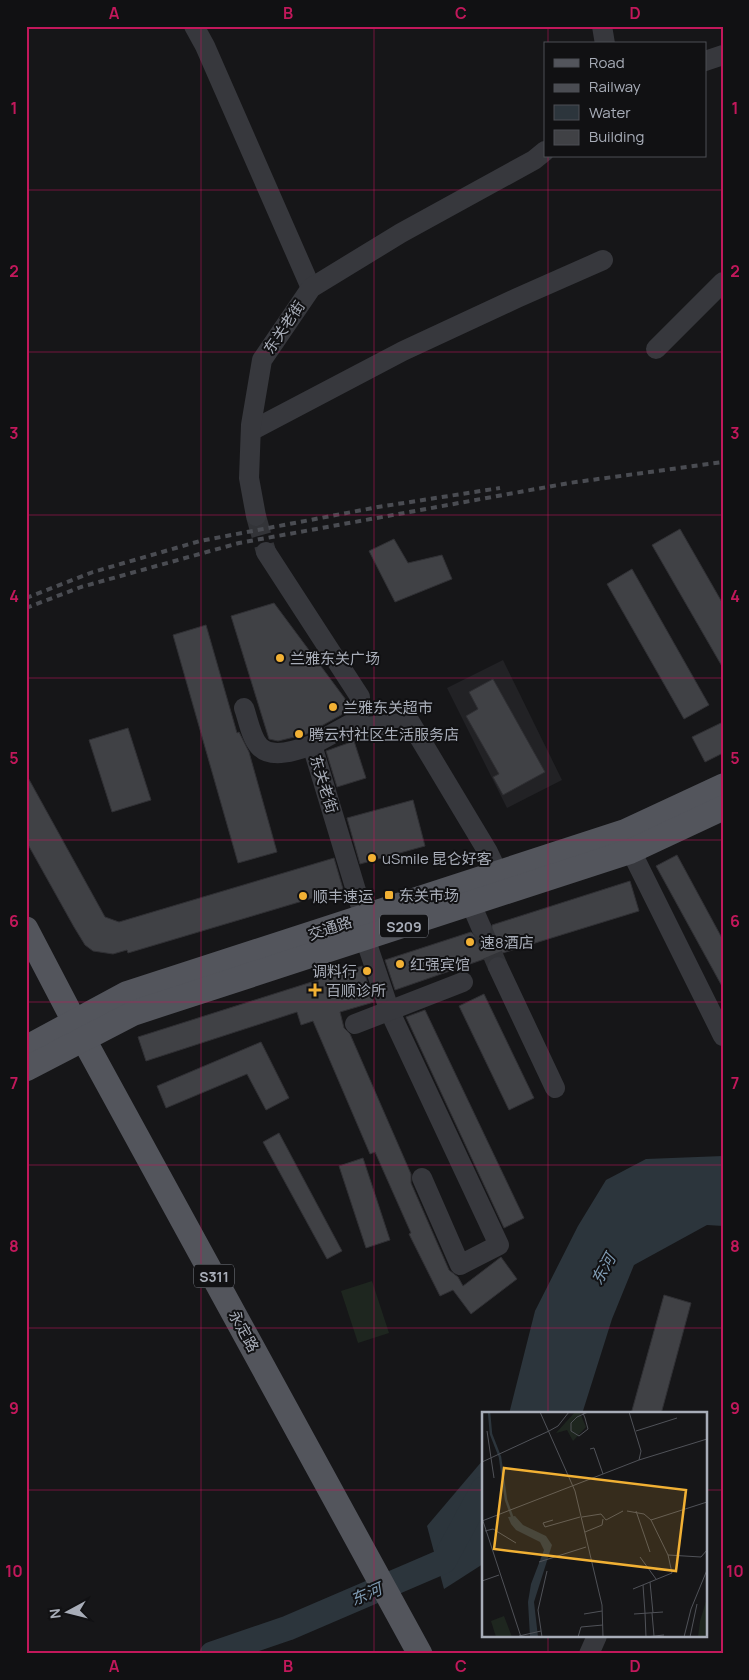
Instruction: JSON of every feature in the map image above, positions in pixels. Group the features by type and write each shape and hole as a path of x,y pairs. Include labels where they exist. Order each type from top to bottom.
{"main road":[{"name":"交通路","path":"26,1048 134,1013 364,928 498,873 624,832 723,786"},
{"name":"交通路","path":"364,928 472,904 631,852 723,808"},
{"name":"永定路","path":"26,928 79,1030 416,1645"},
{"name":"交通路","path":"26,1070 79,1030"}],"street":[{"path":"194,26 209,55 311,288 401,233 534,160 544,152"},
{"path":"602,26 605,42"},
{"path":"706,61 723,56"},
{"path":"251,431 403,351 603,260"},
{"path":"656,349 723,282"},
{"name":"东关老街","path":"256,516 249,478 251,431 262,360 311,288"},
{"path":"266,552 360,697 360,711 354,722 366,727 410,722 488,852 498,873"},
{"path":"244,708 258,745 266,752 293,752 312,745"},
{"name":"东关老街","path":"354,722 312,745 390,1012 499,1245 460,1265 422,1178"},
{"path":"631,852 723,1036"},
{"path":"472,904 481,927"},
{"path":"498,967 556,1088"},
{"path":"355,1024 390,1012 463,982"},
{"path":"589,1654 596,1638"}],"shaded area":[{"path":"503,660 562,780 507,808 447,688"},
{"path":"372,1281 389,1333 358,1343 341,1291"}],"water":[{"path":"723,1156 723,1226 707,1225 634,1265 612,1319 583,1412 510,1412 535,1311 578,1226 606,1180 646,1159"},
{"path":"482,1461 482,1565 444,1589 427,1526"}],"building":[{"path":"680,529 723,604 723,668 652,545"},
{"path":"394,539 408,563 442,555 452,579 395,602 369,551"},
{"path":"632,569 709,705 684,719 607,584"},
{"name":"兰雅东关广场","path":"274,603 346,700 344,713 341,715 307,734 278,741 269,739 231,616"},
{"path":"206,625 237,733 239,732 249,752 277,852 238,863 173,635"},
{"path":"493,679 545,772 503,795 493,777 499,774 466,716 478,709 469,692"},
{"path":"723,722 723,753 705,762 692,737"},
{"path":"128,728 151,800 112,812 89,740"},
{"path":"354,741 366,778 337,787 326,751"},
{"path":"26,774 105,917 119,922 334,858 343,889 128,953 127,950 113,954 93,951 85,945 74,927 26,841"},
{"path":"413,800 425,846 360,864 347,818"},
{"path":"677,855 723,940 723,988 656,866"},
{"path":"630,881 639,911 493,956 395,990 385,960 471,932 479,939 485,938 491,934 492,925"},
{"path":"362,966 374,1002 340,1012 344,1028 350,1034 411,1174 411,1183 449,1270 458,1277 463,1286 501,1257 517,1279 471,1314 453,1290 440,1296 409,1234 411,1233 375,1152 370,1154 313,1021 301,1025 297,1012 146,1061 138,1037"},
{"path":"484,994 534,1098 509,1110 459,1006"},
{"path":"425,1010 524,1218 504,1228 406,1017"},
{"path":"261,1042 289,1098 266,1110 247,1074 166,1108 157,1086"},
{"path":"279,1133 342,1251 327,1259 263,1142"},
{"path":"363,1158 390,1240 366,1248 339,1166"},
{"path":"664,1295 691,1303 662,1412 632,1412"}],"waterway":[{"name":"东河","path":"212,1654 288,1628 444,1561 482,1491"}],"tunnel":[{"path":"256,516 266,552"},
{"path":"481,927 498,967"}],"railway":[{"path":"26,608 81,587 239,543 569,483 723,462"},
{"path":"26,598 93,572 200,541 378,507 500,488"}],"place":[{"name":"兰雅东关广场","path":"280,658"},
{"name":"兰雅东关超市","path":"333,707"},
{"name":"腾云村社区生活服务店","path":"299,734"},
{"name":"uSmile 昆仑好客","path":"372,858"},
{"name":"东关市场","path":"389,895"},
{"name":"顺丰速运","path":"303,896"},
{"name":"速8酒店","path":"470,942"},
{"name":"红强宾馆","path":"400,964"},
{"name":"调料行","path":"367,971"},
{"name":"百顺诊所","path":"315,990"}]}
